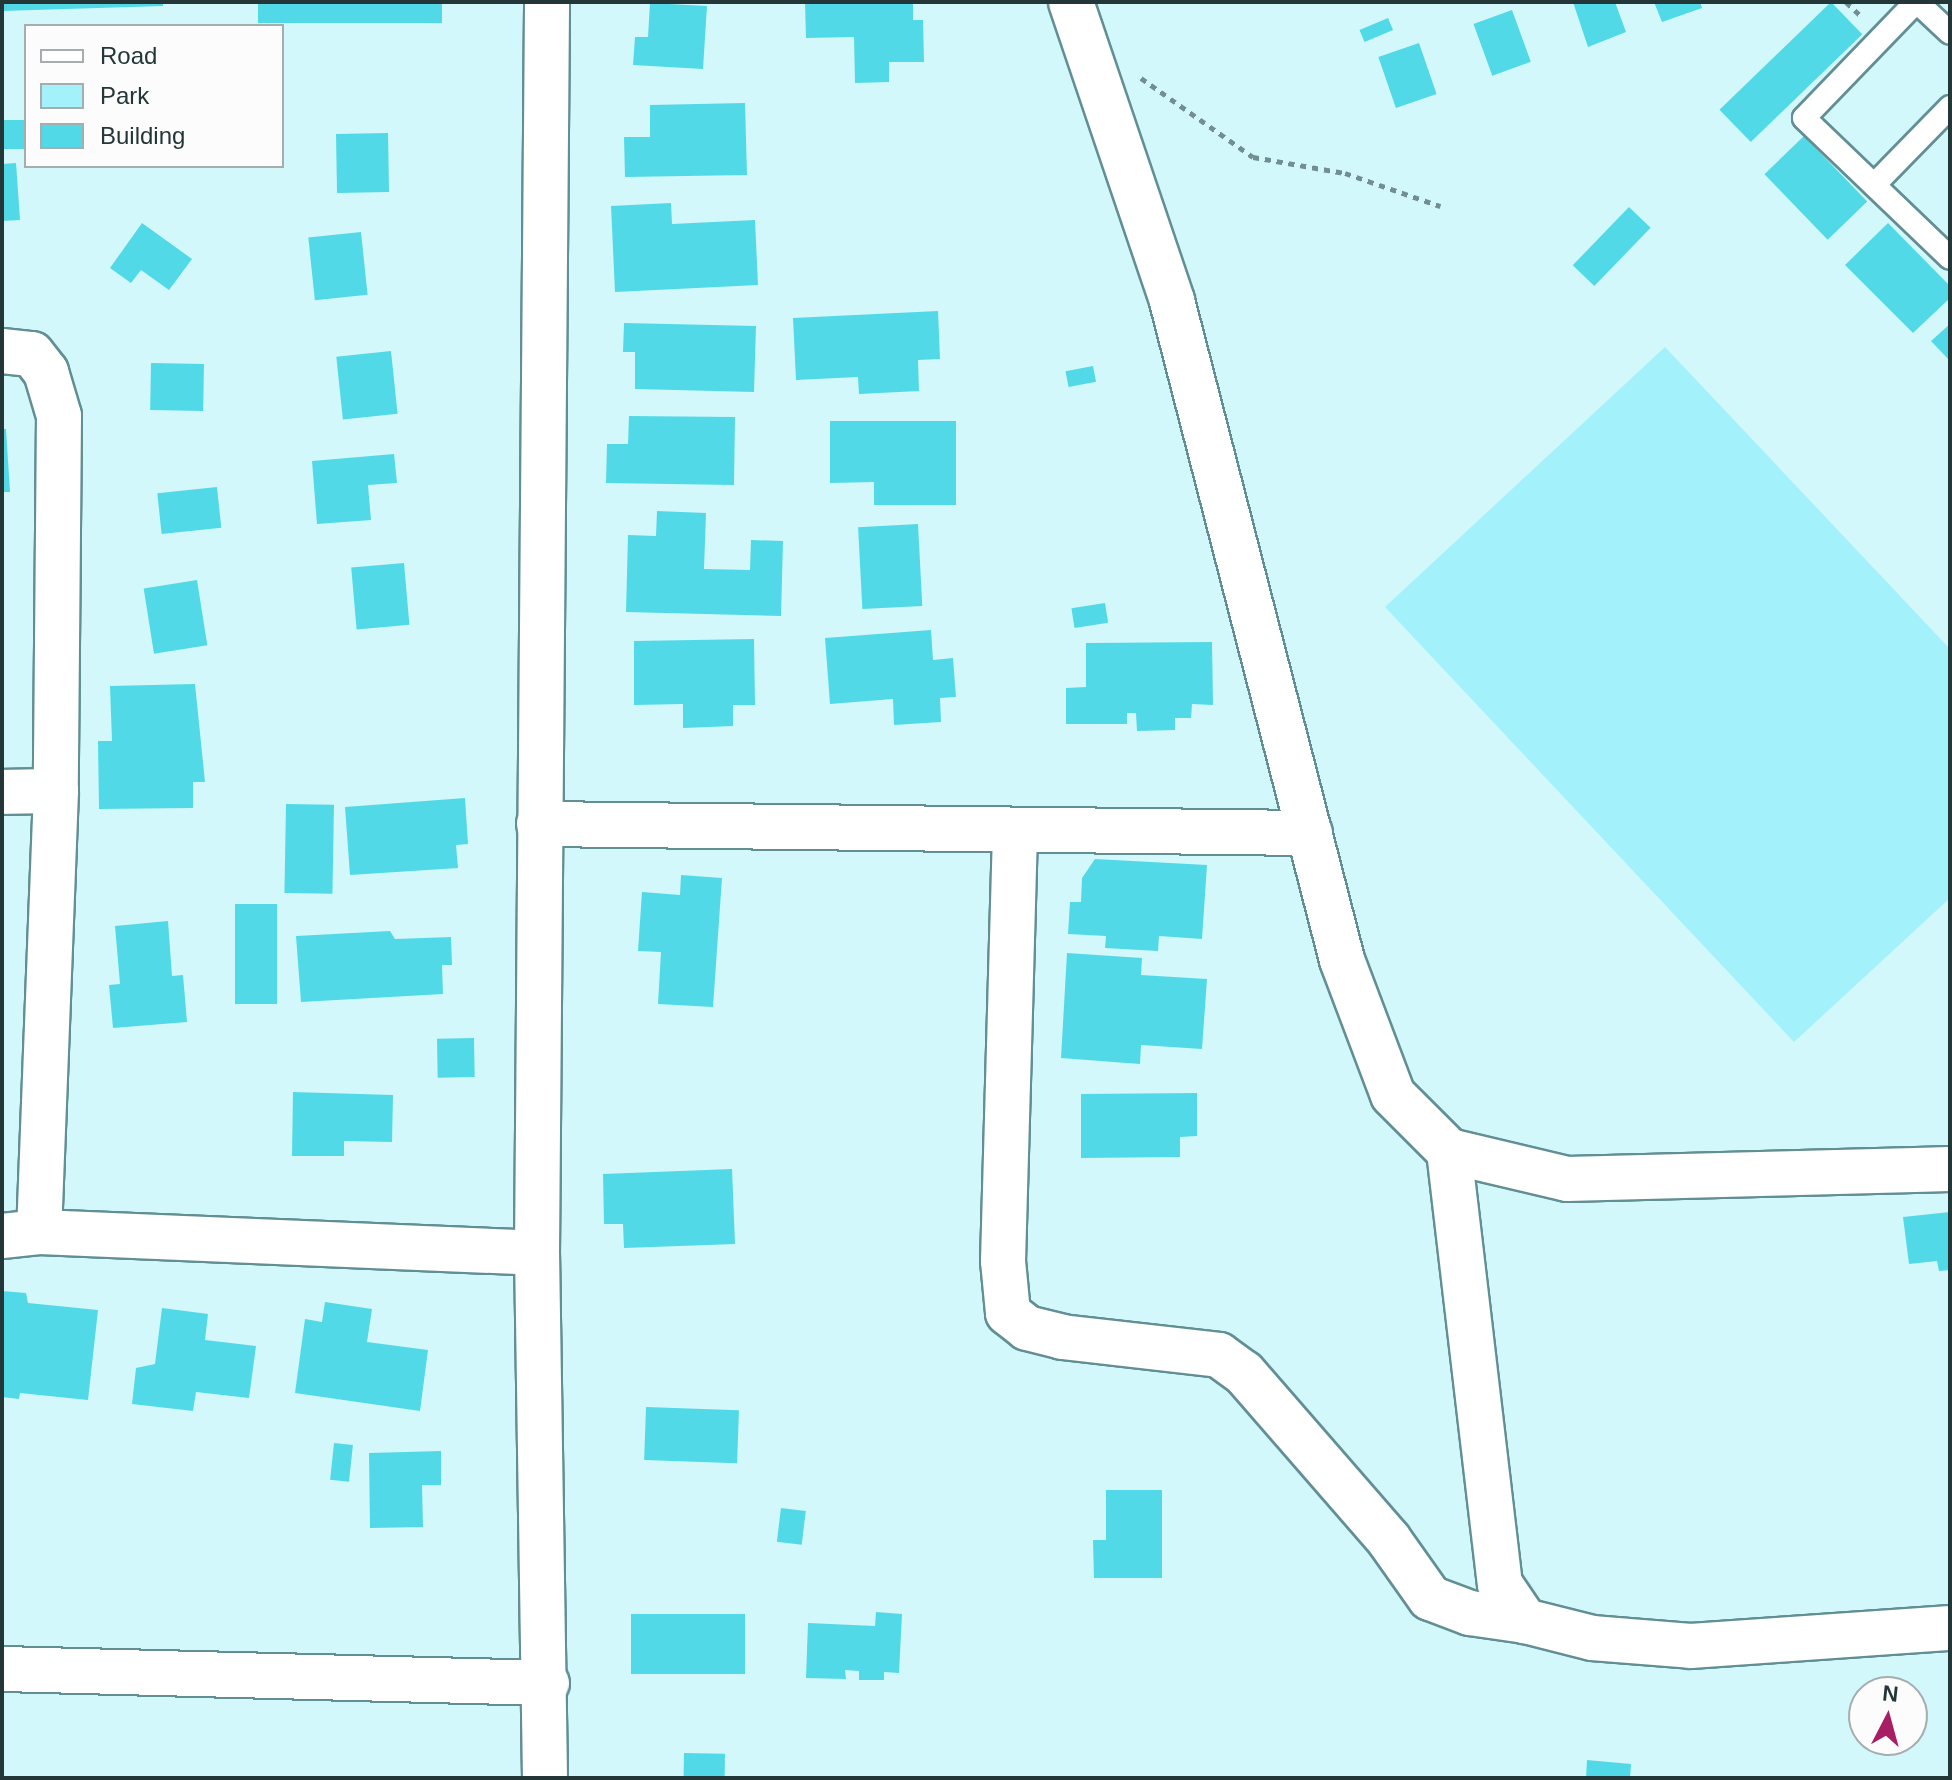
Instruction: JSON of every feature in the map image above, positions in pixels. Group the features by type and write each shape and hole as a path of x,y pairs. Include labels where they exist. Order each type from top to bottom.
{"street":[{"path":"545,1778 547,1683 537,1253 547,2"},
{"path":"1071,2 1172,301 1342,960 1393,1095 1449,1151 1567,1179 1950,1169"},
{"path":"2,351 32,354 46,372 59,416 56,791 20,1234 537,1253"},
{"path":"2,792 56,791"},
{"path":"539,824 1015,832 1310,833"},
{"path":"1015,832 1003,1261 1008,1313 1027,1328 1062,1337 1219,1355 1244,1373 1389,1540 1430,1598 1470,1613 1525,1621 1592,1638 1691,1646 1950,1628"},
{"path":"1449,1151 1500,1584 1525,1621"},
{"path":"2,1669 547,1683"}],"lane":[{"path":"1950,33 1917,2 1804,118 1950,258"},
{"path":"1874,185 1950,107"}],"path":[{"path":"1136,74 1253,157 1345,173 1440,206"}],"green space":[{"path":"1665,347 1950,649 1950,898 1794,1042 1385,607"}],"building":[{"path":"2,2 163,2 163,6 2,11"},
{"path":"258,2 442,2 442,23 258,23"},
{"path":"805,2 913,2 913,20 923,20 924,62 889,62 889,82 855,83 854,37 806,38"},
{"path":"1573,2 1615,2 1626,32 1588,47"},
{"path":"1654,2 1700,2 1702,8 1662,22"},
{"path":"1831,2 1862,34 1751,142 1720,110"},
{"path":"650,3 707,6 703,69 633,65 635,37 648,37"},
{"path":"1512,10 1531,62 1492,76 1473,24"},
{"path":"1388,18 1393,30 1365,42 1359,30"},
{"path":"1419,43 1437,94 1396,108 1378,57"},
{"path":"745,103 747,175 625,177 624,137 650,137 650,105"},
{"path":"2,120 24,120 24,149 2,149"},
{"path":"388,133 389,192 337,193 336,134"},
{"path":"1804,136 1867,201 1828,240 1764,174"},
{"path":"16,163 20,220 2,221 2,164"},
{"path":"671,203 672,224 755,220 758,285 615,292 611,206"},
{"path":"1629,207 1651,228 1594,286 1573,265"},
{"path":"142,223 192,259 169,290 141,270 131,283 110,268"},
{"path":"1888,223 1950,286 1950,298 1913,333 1845,265"},
{"path":"361,232 368,295 315,300 308,238"},
{"path":"938,311 940,359 918,360 919,391 859,394 858,377 796,380 793,318"},
{"path":"624,323 756,326 754,392 635,389 635,352 623,352"},
{"path":"1950,324 1950,361 1931,341"},
{"path":"391,351 398,414 343,419 336,357"},
{"path":"151,363 204,364 203,411 150,410"},
{"path":"1093,366 1096,382 1069,387 1066,371"},
{"path":"629,416 735,417 734,485 606,483 607,444 628,444"},
{"path":"830,421 956,421 956,505 874,505 874,482 830,483"},
{"path":"2,429 6,429 10,492 2,492"},
{"path":"394,454 397,483 368,485 371,520 317,524 312,461"},
{"path":"217,487 221,528 162,534 157,493"},
{"path":"657,511 706,513 704,569 750,570 751,540 783,541 781,616 626,612 628,535 656,536"},
{"path":"918,524 922,606 862,609 858,527"},
{"path":"404,563 409,625 357,629 351,568"},
{"path":"197,580 207,645 154,654 144,588"},
{"path":"1105,603 1108,623 1075,628 1071,608"},
{"path":"931,630 933,660 953,658 956,697 940,698 941,722 894,725 893,699 830,704 825,638"},
{"path":"754,639 755,705 733,705 733,726 683,728 683,704 634,705 634,641"},
{"path":"1212,642 1213,705 1192,704 1191,718 1175,718 1175,730 1137,731 1136,713 1127,713 1127,724 1066,724 1066,688 1086,687 1086,643"},
{"path":"195,684 205,782 193,782 193,808 99,809 98,741 112,741 110,686"},
{"path":"465,798 468,844 456,845 458,868 350,875 345,807"},
{"path":"286,804 334,805 332,894 284,893"},
{"path":"1095,859 1207,865 1202,939 1159,936 1158,951 1105,948 1106,936 1068,934 1070,902 1081,902 1082,878"},
{"path":"681,875 722,878 713,1007 658,1004 661,952 638,951 642,892 680,895"},
{"path":"235,904 277,904 277,1004 235,1004"},
{"path":"168,921 172,976 183,975 187,1022 113,1028 109,985 120,984 115,926"},
{"path":"390,931 395,939 451,937 452,965 442,965 443,994 301,1002 296,936"},
{"path":"1067,953 1142,958 1141,975 1207,979 1202,1049 1141,1045 1140,1064 1061,1058"},
{"path":"474,1038 475,1077 438,1078 437,1039"},
{"path":"293,1092 393,1095 392,1142 344,1141 344,1156 292,1156"},
{"path":"1197,1093 1197,1136 1180,1137 1180,1157 1081,1158 1081,1094"},
{"path":"732,1169 735,1244 624,1248 623,1224 604,1224 603,1174"},
{"path":"1950,1212 1950,1270 1939,1271 1937,1261 1909,1264 1903,1217"},
{"path":"2,1291 26,1293 28,1303 98,1310 88,1400 20,1393 19,1399 2,1397"},
{"path":"325,1302 372,1309 367,1342 428,1350 420,1411 295,1393 305,1319 322,1322"},
{"path":"162,1308 208,1314 205,1340 256,1346 249,1398 196,1392 193,1411 132,1404 136,1368 155,1364"},
{"path":"646,1407 739,1410 737,1463 644,1460"},
{"path":"334,1443 353,1445 349,1482 330,1480"},
{"path":"441,1451 441,1485 422,1485 423,1527 370,1528 369,1453"},
{"path":"1106,1490 1162,1490 1162,1578 1094,1578 1093,1540 1106,1540"},
{"path":"781,1508 806,1511 802,1545 777,1542"},
{"path":"876,1612 902,1614 899,1673 884,1672 884,1680 859,1680 859,1671 845,1670 846,1679 806,1678 808,1623 875,1626"},
{"path":"631,1614 745,1614 745,1674 631,1674"},
{"path":"684,1753 725,1754 725,1777 684,1776"},
{"path":"1587,1760 1631,1764 1630,1778 1586,1778"}]}
